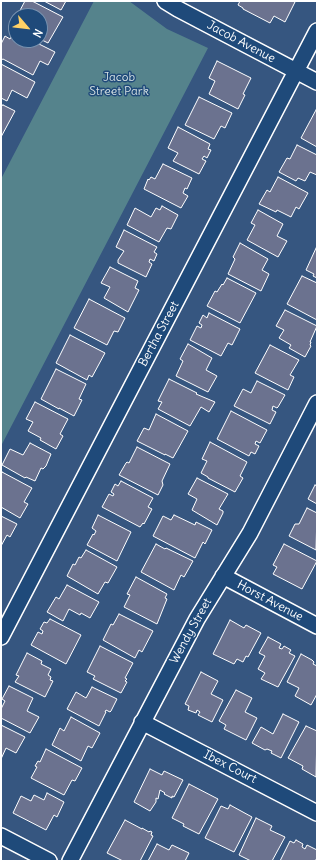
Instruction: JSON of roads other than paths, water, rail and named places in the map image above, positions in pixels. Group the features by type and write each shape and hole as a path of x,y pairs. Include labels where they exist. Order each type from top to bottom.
{"street":[{"name":"Jacob Avenue","path":"166,1 185,13 317,82"},
{"name":"Bertha Street","path":"1,637 317,31"},
{"name":"Wendy Street","path":"70,861 197,619 250,533 317,403"},
{"name":"Horst Avenue","path":"223,576 317,626"},
{"name":"Ibex Court","path":"142,722 317,813"},
{"path":"1,836 49,861"}],"park label":[{"name":"Jacob Street Park","path":"119,85"}]}
